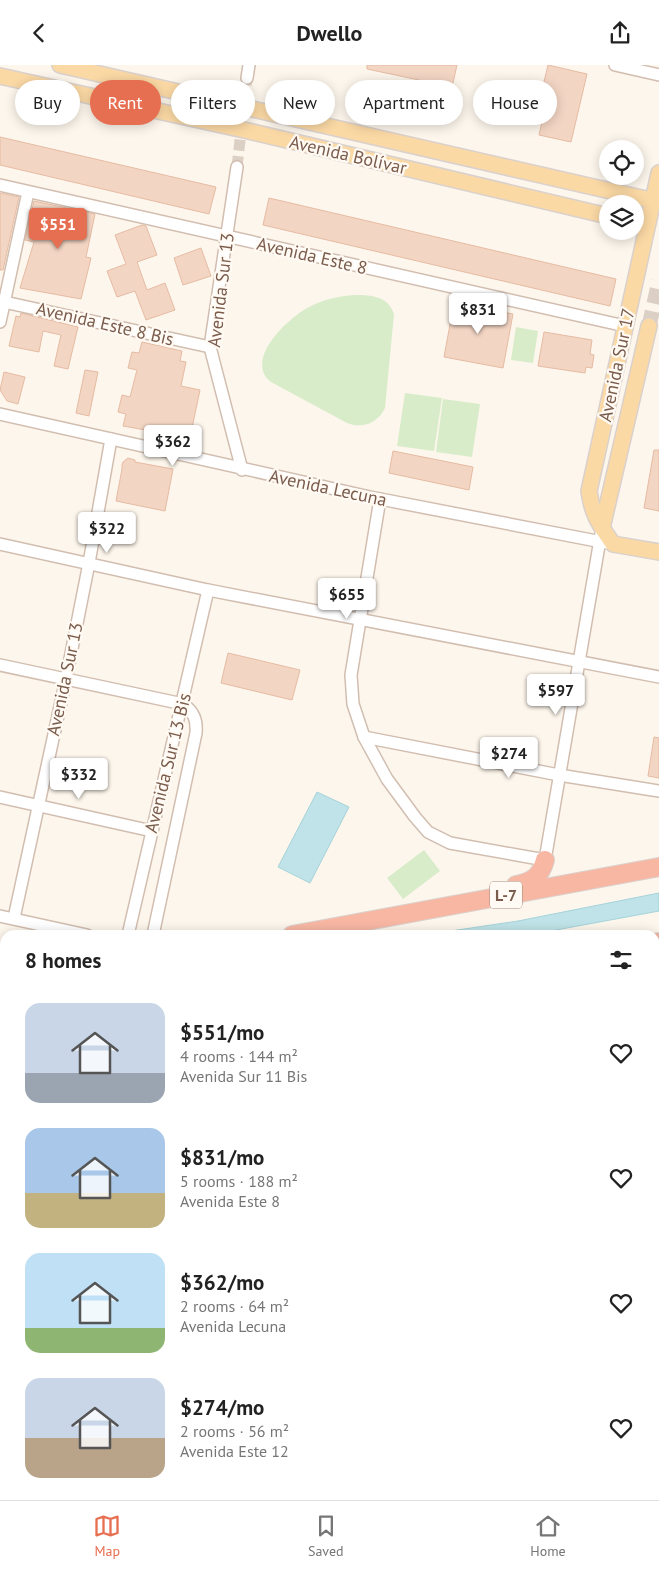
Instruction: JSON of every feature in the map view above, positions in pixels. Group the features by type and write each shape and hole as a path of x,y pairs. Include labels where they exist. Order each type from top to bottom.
{"highway":[{"path":"352,923 525,883 537,877 542,870 545,860"},
{"name":"L-7","path":"317,930 659,867"}],"main road":[{"name":"Avenida Bolívar","path":"60,65 656,201"},
{"name":"Avenida Bolívar","path":"0,75 599,213"},
{"name":"Avenida Sur 17","path":"605,538 591,507 589,491 647,225 656,201 659,173"},
{"name":"Avenida Sur 17","path":"605,538 606,508 649,326"},
{"path":"589,491 606,508"},
{"name":"Avenida Lecuna","path":"605,538 659,552"}],"street":[{"path":"247,78 249,65"},
{"path":"615,65 659,75"},
{"name":"Avenida Sur 13","path":"237,167 210,347 242,470"},
{"name":"Avenida Este 8","path":"0,185 625,326"},
{"path":"0,322 2,301 28,192"},
{"name":"Avenida Este 8 Bis","path":"2,301 210,347"},
{"name":"Avenida Lecuna","path":"0,414 242,470 380,499 605,538"},
{"name":"Avenida Sur 13","path":"14,918 66,679 111,439"},
{"path":"380,499 351,675 353,704 364,737 387,779 428,832 450,843 545,860"},
{"name":"Avenida Sur 17","path":"545,860 579,662 605,538"},
{"path":"0,543 208,590 659,677"},
{"name":"Avenida Sur 13 Bis","path":"129,930 208,590"},
{"path":"0,665 183,704 192,711 197,723 194,746 154,930"},
{"path":"364,737 559,775 659,791"},
{"path":"0,797 152,831"},
{"path":"0,916 66,930"}],"green space":[{"path":"355,295 373,296 383,300 388,303 394,314 385,408 378,418 364,425 347,423 271,382 264,373 262,363 265,352 272,340 300,312 326,300"},
{"path":"516,327 538,331 533,363 511,360"},
{"path":"405,393 442,398 434,451 397,446"},
{"path":"443,399 480,404 472,457 436,452"},
{"path":"424,850 440,871 403,899 387,878"}],"water":[{"path":"317,792 349,807 310,883 278,867"},
{"path":"659,893 659,911 556,930 458,930 518,921"}],"building":[{"path":"367,65 457,65 454,80 419,80 367,69"},
{"path":"548,65 587,74 571,142 539,135 541,125 557,125 557,80 544,80"},
{"path":"0,137 216,187 209,214 0,165"},
{"path":"0,193 19,197 3,270 0,270"},
{"path":"269,198 616,279 610,306 263,225"},
{"path":"34,201 95,214 86,257 91,258 81,299 20,288 34,242 25,240"},
{"path":"142,225 146,226 157,255 137,262 147,290 165,283 175,310 146,320 135,291 117,297 107,271 126,264 115,235"},
{"path":"201,248 211,276 183,285 174,258"},
{"path":"454,303 513,314 503,368 444,357"},
{"path":"21,313 78,327 68,369 54,366 61,335 43,331 39,352 9,346 16,316 20,317"},
{"path":"544,332 592,340 590,354 594,355 592,368 586,367 585,373 538,366"},
{"path":"142,342 182,351 180,361 186,362 181,386 200,390 189,442 178,439 179,436 123,426 126,414 118,412 122,395 130,397 137,370 128,368 132,352 139,353"},
{"path":"85,370 98,372 89,416 76,413"},
{"path":"4,372 25,377 18,404 7,401 0,390"},
{"path":"654,450 659,450 659,511 644,508"},
{"path":"393,451 473,467 469,490 389,473"},
{"path":"128,458 135,460 135,462 173,469 165,511 116,501 122,465"},
{"path":"228,653 300,670 292,700 221,683"},
{"path":"654,737 659,738 659,778 648,776"}],"tunnel":[{"path":"237,167 247,78"},
{"path":"649,326 659,281"}]}
